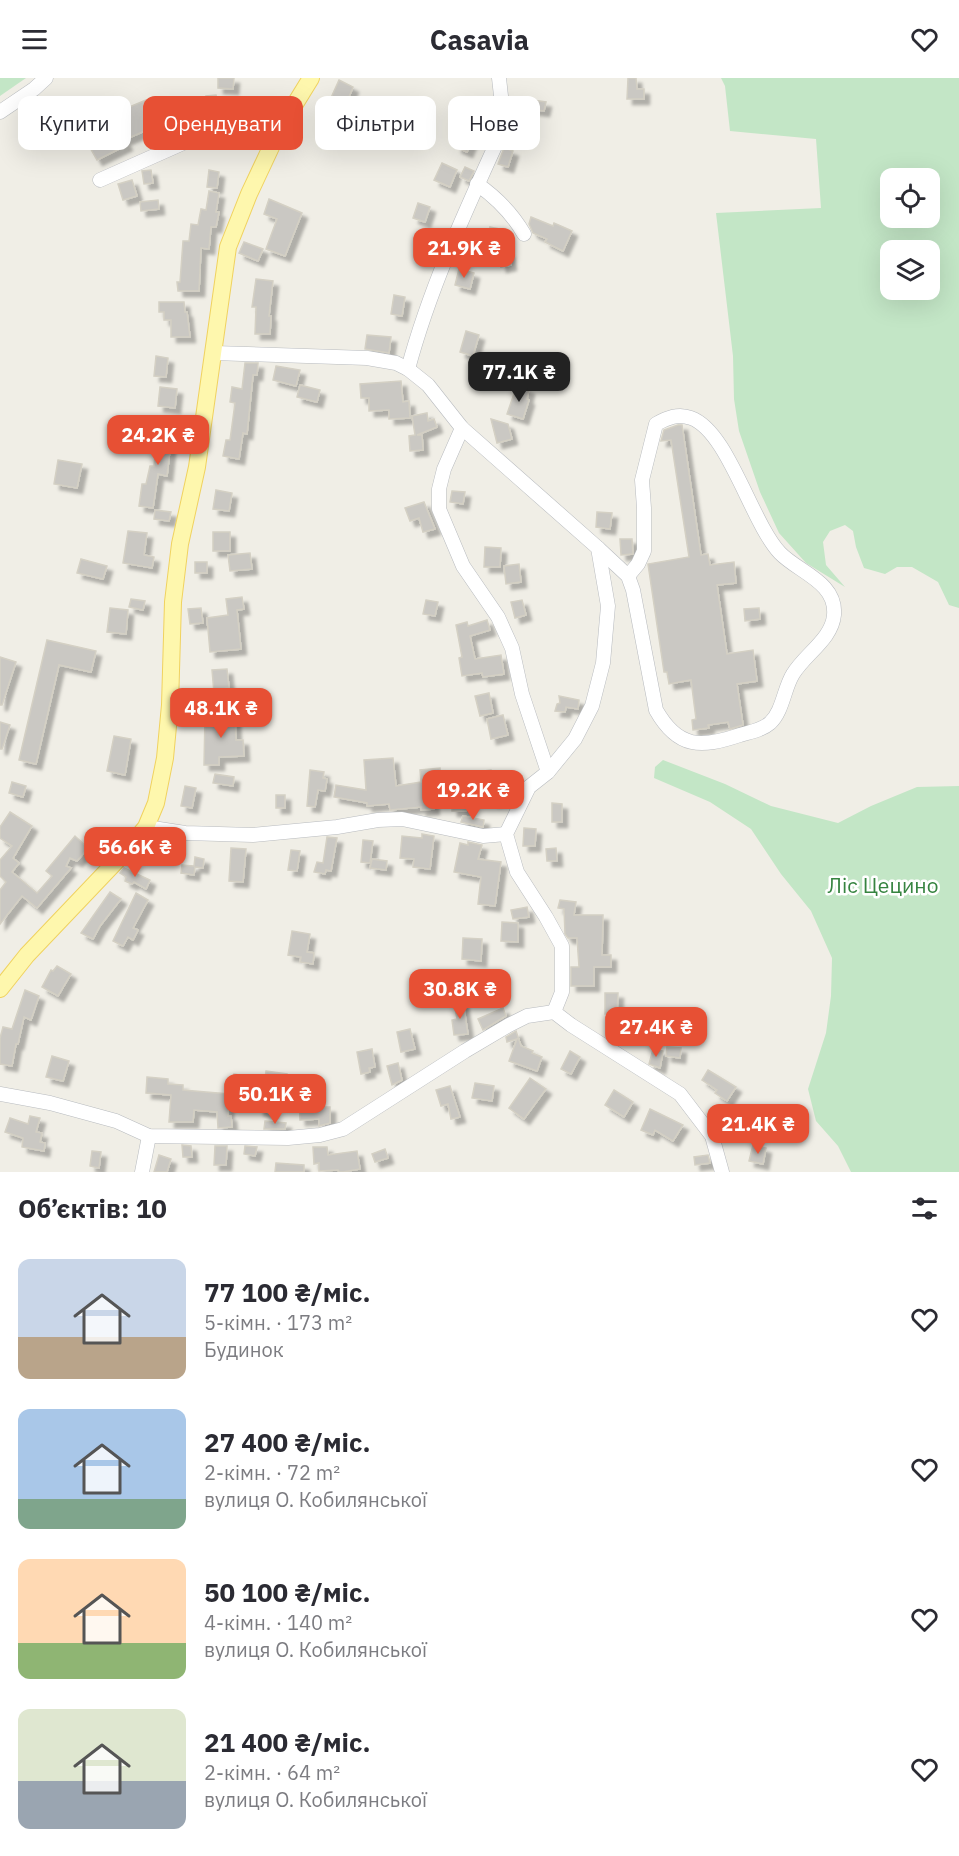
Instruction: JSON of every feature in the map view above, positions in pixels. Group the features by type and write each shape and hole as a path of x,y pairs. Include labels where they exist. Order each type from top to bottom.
{"main road":[{"path":"300,96 311,78"},
{"path":"0,988 27,955 126,851 146,826 156,803 165,758 170,705 173,602 180,544 197,467 228,248 270,150"}],"street":[{"path":"0,112 46,78"},
{"path":"408,369 418,331 439,274 501,133 503,114 500,78"},
{"path":"100,180 168,150"},
{"path":"477,184 504,206 524,234"},
{"path":"214,353 367,358 396,363 408,369 428,385 462,428 627,576 633,590 656,710 664,724 675,735 687,741 701,744 719,742 770,723 793,674 832,624 834,612 832,599 804,570 780,554 760,525 725,453 707,429 693,418 681,416 668,418 656,424 642,480 644,551 639,564 627,576"},
{"path":"462,428 444,469 439,509 463,566 498,617 512,648 522,694 548,772"},
{"path":"554,1012 562,992 562,946 517,872 506,834 528,787 548,772 575,739 592,706 603,663 608,606 598,548"},
{"path":"146,826 185,833 253,835 402,819 483,836 506,834"},
{"path":"0,1094 50,1103 116,1121 149,1136 288,1138 320,1136 343,1129 509,1025 527,1017 554,1012 680,1094 712,1136 722,1172"},
{"path":"142,1172 149,1136"}],"green space":[{"path":"0,78 26,78 0,96"},
{"path":"721,78 959,78 959,608 949,605 938,582 912,567 897,567 885,574 864,568 853,531 845,525 830,531 823,542 826,565 845,587 806,563 779,533 760,492 739,431 734,399 733,356 716,213 821,208 816,139 730,131 725,86"},
{"name":"Ліс Цецино","path":"663,760 725,784 771,806 838,823 917,787 959,786 959,1172 851,1172 838,1146 816,1121 808,1089 826,1033 831,996 832,958 811,911 781,874 751,829 710,802 654,778 655,767"}],"building":[{"path":"218,78 234,78 233,89 218,88"},
{"path":"628,78 636,78 637,89 644,89 644,99 627,99"},
{"path":"339,80 353,87 349,96 332,96"},
{"path":"143,101 143,132 131,137 131,106"},
{"path":"540,101 546,102 544,111 540,110"},
{"path":"91,150 117,150 97,160"},
{"path":"503,150 513,151 508,167 498,164"},
{"path":"442,163 457,170 450,187 434,180"},
{"path":"465,167 474,171 469,181 460,177"},
{"path":"151,170 153,183 144,184 142,171"},
{"path":"209,170 219,172 217,188 207,187"},
{"path":"132,180 137,196 123,200 118,184"},
{"path":"209,191 219,193 216,212 219,212 216,227 211,227 209,249 201,248 199,291 178,291 177,282 180,282 183,241 189,241 191,224 198,225 201,209 206,210"},
{"path":"269,199 302,213 285,256 266,249 277,219 264,214"},
{"path":"158,200 159,209 141,211 140,202"},
{"path":"418,203 430,207 425,222 413,218"},
{"path":"531,217 572,231 563,251 545,242 547,239 533,233 529,224"},
{"path":"490,227 505,230 501,251 487,249"},
{"path":"244,242 263,249 258,261 239,253"},
{"path":"509,252 511,265 501,267 499,253"},
{"path":"459,269 474,273 470,289 455,285"},
{"path":"256,279 273,281 269,316 271,316 270,334 255,334 256,307 252,307"},
{"path":"394,295 405,297 402,316 391,314"},
{"path":"159,302 184,302 190,337 171,337 171,320 164,320 164,312 159,312"},
{"path":"466,331 479,335 473,356 460,352"},
{"path":"367,335 391,337 389,353 365,349"},
{"path":"156,356 168,358 166,377 154,376"},
{"path":"245,363 258,363 257,375 253,375 247,434 243,433 239,459 223,456 226,440 230,440 235,403 230,402 232,387 242,389"},
{"path":"276,366 300,370 296,386 273,380"},
{"path":"401,381 403,402 409,401 410,418 389,419 389,410 369,411 369,398 361,398 360,384"},
{"path":"300,385 320,390 317,402 297,397"},
{"path":"517,385 529,389 527,399 529,400 523,419 507,414"},
{"path":"160,387 177,389 175,408 158,406"},
{"path":"427,413 428,421 434,419 437,427 417,435 422,435 423,450 410,451 409,436 415,435 412,416"},
{"path":"491,419 508,424 512,439 497,443"},
{"path":"682,425 701,555 708,554 710,565 734,562 736,583 717,585 727,654 753,650 757,681 737,684 743,725 730,729 728,722 693,730 692,720 696,719 691,680 669,684 667,672 664,672 648,564 689,557 671,440 661,441 664,430"},
{"path":"157,430 182,433 181,442 171,441 167,476 158,474 153,508 139,506 142,484 146,484 150,466 154,466"},
{"path":"58,460 82,464 77,488 54,484"},
{"path":"216,490 232,493 229,511 213,509"},
{"path":"452,491 465,492 463,504 450,502"},
{"path":"424,502 435,529 423,532 419,518 410,521 405,508"},
{"path":"155,510 171,512 169,521 154,519"},
{"path":"597,512 612,513 610,529 596,527"},
{"path":"128,531 147,533 144,555 154,557 152,568 123,563"},
{"path":"213,532 230,532 230,551 213,551"},
{"path":"620,539 632,539 633,554 621,555"},
{"path":"485,547 501,548 500,567 484,567"},
{"path":"250,553 252,569 230,571 228,555"},
{"path":"81,559 107,566 103,579 77,573"},
{"path":"195,562 207,562 207,573 195,573"},
{"path":"519,564 521,582 506,584 504,566"},
{"path":"242,597 244,609 237,610 241,649 210,652 207,618 228,615 226,599"},
{"path":"131,599 145,601 143,610 129,607"},
{"path":"426,600 438,602 435,616 423,614"},
{"path":"522,600 526,615 515,618 511,602"},
{"path":"110,608 128,610 126,634 107,632"},
{"path":"201,608 203,623 190,624 188,609"},
{"path":"759,608 760,619 745,621 744,609"},
{"path":"487,620 490,630 470,636 475,659 501,655 504,674 483,677 482,673 462,676 459,658 462,657 456,625 467,622 468,626"},
{"path":"47,640 96,651 91,672 59,665 36,764 19,760"},
{"path":"0,657 16,662 2,705 0,705"},
{"path":"227,669 229,688 223,689 223,693 214,693 212,670"},
{"path":"489,693 493,713 480,716 475,696"},
{"path":"559,696 579,700 578,709 566,707 565,712 555,711 557,704 560,703"},
{"path":"200,705 201,715 179,716 180,706"},
{"path":"205,715 235,715 236,740 243,740 244,756 219,757 219,765 204,765"},
{"path":"503,715 508,735 491,739 487,719"},
{"path":"0,722 10,725 2,749 0,749"},
{"path":"114,736 131,739 125,775 107,771"},
{"path":"393,758 396,786 421,782 420,770 440,768 441,783 431,784 434,809 421,810 421,807 390,810 389,804 367,806 367,803 334,797 336,785 366,790 364,760"},
{"path":"310,770 324,772 323,778 327,779 325,791 318,790 315,807 307,806"},
{"path":"491,770 493,783 504,780 506,790 500,791 503,799 493,802 489,789 470,791 467,773"},
{"path":"215,774 234,777 233,786 213,783"},
{"path":"12,782 26,786 23,797 9,793"},
{"path":"185,786 196,788 192,808 181,806"},
{"path":"276,795 285,795 285,808 276,808"},
{"path":"466,796 466,811 452,811 452,797"},
{"path":"552,803 562,804 562,822 552,822"},
{"path":"10,812 32,826 13,858 19,863 12,872 37,893 52,876 46,871 75,836 88,848 77,861 70,858 66,866 71,868 37,908 22,896 0,924 0,890 6,882 0,876 0,860 12,846 0,838 0,827"},
{"path":"463,816 484,820 483,827 461,822"},
{"path":"524,828 536,829 535,846 523,846"},
{"path":"422,834 434,836 430,869 413,867 414,859 400,858 402,836 422,838"},
{"path":"327,837 337,838 331,871 326,870 325,874 314,872 317,862 323,863"},
{"path":"363,840 373,841 370,863 361,862"},
{"path":"468,842 482,845 478,859 501,862 495,906 478,904 481,877 454,872 460,843 468,845"},
{"path":"231,848 246,849 243,882 229,881"},
{"path":"556,848 557,861 547,861 546,849"},
{"path":"291,850 300,851 297,871 288,870"},
{"path":"195,857 204,859 203,868 195,867 194,875 181,873 182,865 194,866"},
{"path":"372,859 387,861 386,870 370,868"},
{"path":"124,868 150,880 146,889 134,882 132,884 125,881 126,877 120,873"},
{"path":"110,892 121,899 93,939 81,933"},
{"path":"136,893 148,900 133,928 138,930 133,940 128,937 123,946 113,941"},
{"path":"560,900 576,902 574,915 603,915 602,955 611,955 611,967 594,967 594,986 571,986 571,967 579,967 577,938 568,938 565,934 564,909 558,908"},
{"path":"527,907 529,917 513,919 511,910"},
{"path":"502,922 518,923 518,942 501,941"},
{"path":"292,931 310,934 307,952 314,953 313,964 300,962 301,957 288,955"},
{"path":"463,938 482,939 481,961 462,959"},
{"path":"57,966 71,974 58,996 42,987 51,970 53,971"},
{"path":"25,990 39,996 31,1020 24,1017 12,1066 0,1064 0,1038 3,1027 12,1029"},
{"path":"605,993 618,993 617,1014 605,1014"},
{"path":"463,1002 468,1034 454,1035 452,1020 457,1019 454,1003"},
{"path":"503,1008 506,1016 483,1030 478,1019"},
{"path":"410,1029 415,1049 401,1052 397,1032"},
{"path":"516,1031 521,1046 542,1057 537,1071 509,1061 517,1039 507,1042 506,1037"},
{"path":"667,1047 681,1048 680,1058 666,1056"},
{"path":"372,1049 375,1067 369,1068 370,1072 361,1074 357,1052"},
{"path":"653,1049 663,1051 660,1068 649,1064"},
{"path":"570,1051 580,1057 571,1074 561,1069"},
{"path":"52,1056 69,1061 63,1081 46,1077"},
{"path":"398,1063 402,1080 392,1085 387,1066"},
{"path":"708,1070 736,1087 727,1101 715,1093 717,1090 702,1080"},
{"path":"266,1071 287,1074 285,1090 275,1089 271,1113 258,1110 261,1092 232,1088 234,1074 265,1079"},
{"path":"147,1077 168,1079 168,1084 183,1085 183,1090 229,1094 228,1116 231,1116 232,1127 218,1128 217,1112 194,1110 193,1122 169,1122 171,1095 146,1093"},
{"path":"530,1078 546,1089 524,1119 509,1108"},
{"path":"475,1083 494,1086 492,1101 472,1098"},
{"path":"450,1086 460,1117 451,1119 448,1104 441,1106 436,1090"},
{"path":"614,1090 633,1102 624,1117 605,1105"},
{"path":"310,1098 310,1107 330,1107 330,1123 319,1126 319,1119 300,1120 299,1099"},
{"path":"650,1109 683,1125 673,1141 655,1130 653,1135 641,1130"},
{"path":"30,1116 40,1118 36,1132 42,1133 40,1142 45,1143 44,1151 22,1147 23,1138 5,1132 10,1118 28,1124"},
{"path":"265,1121 286,1123 285,1129 264,1129"},
{"path":"182,1145 191,1146 192,1157 183,1157"},
{"path":"753,1145 766,1148 763,1164 749,1161"},
{"path":"215,1146 227,1146 226,1165 214,1165"},
{"path":"245,1146 257,1147 255,1156 244,1154"},
{"path":"313,1147 327,1147 328,1155 357,1151 360,1169 343,1172 319,1171 319,1163 314,1164"},
{"path":"385,1149 388,1158 375,1162 372,1154"},
{"path":"92,1151 101,1152 99,1168 90,1166"},
{"path":"159,1155 171,1159 167,1172 154,1172"},
{"path":"708,1155 710,1163 695,1165 694,1157"},
{"path":"276,1163 304,1165 304,1172 275,1172"}]}
